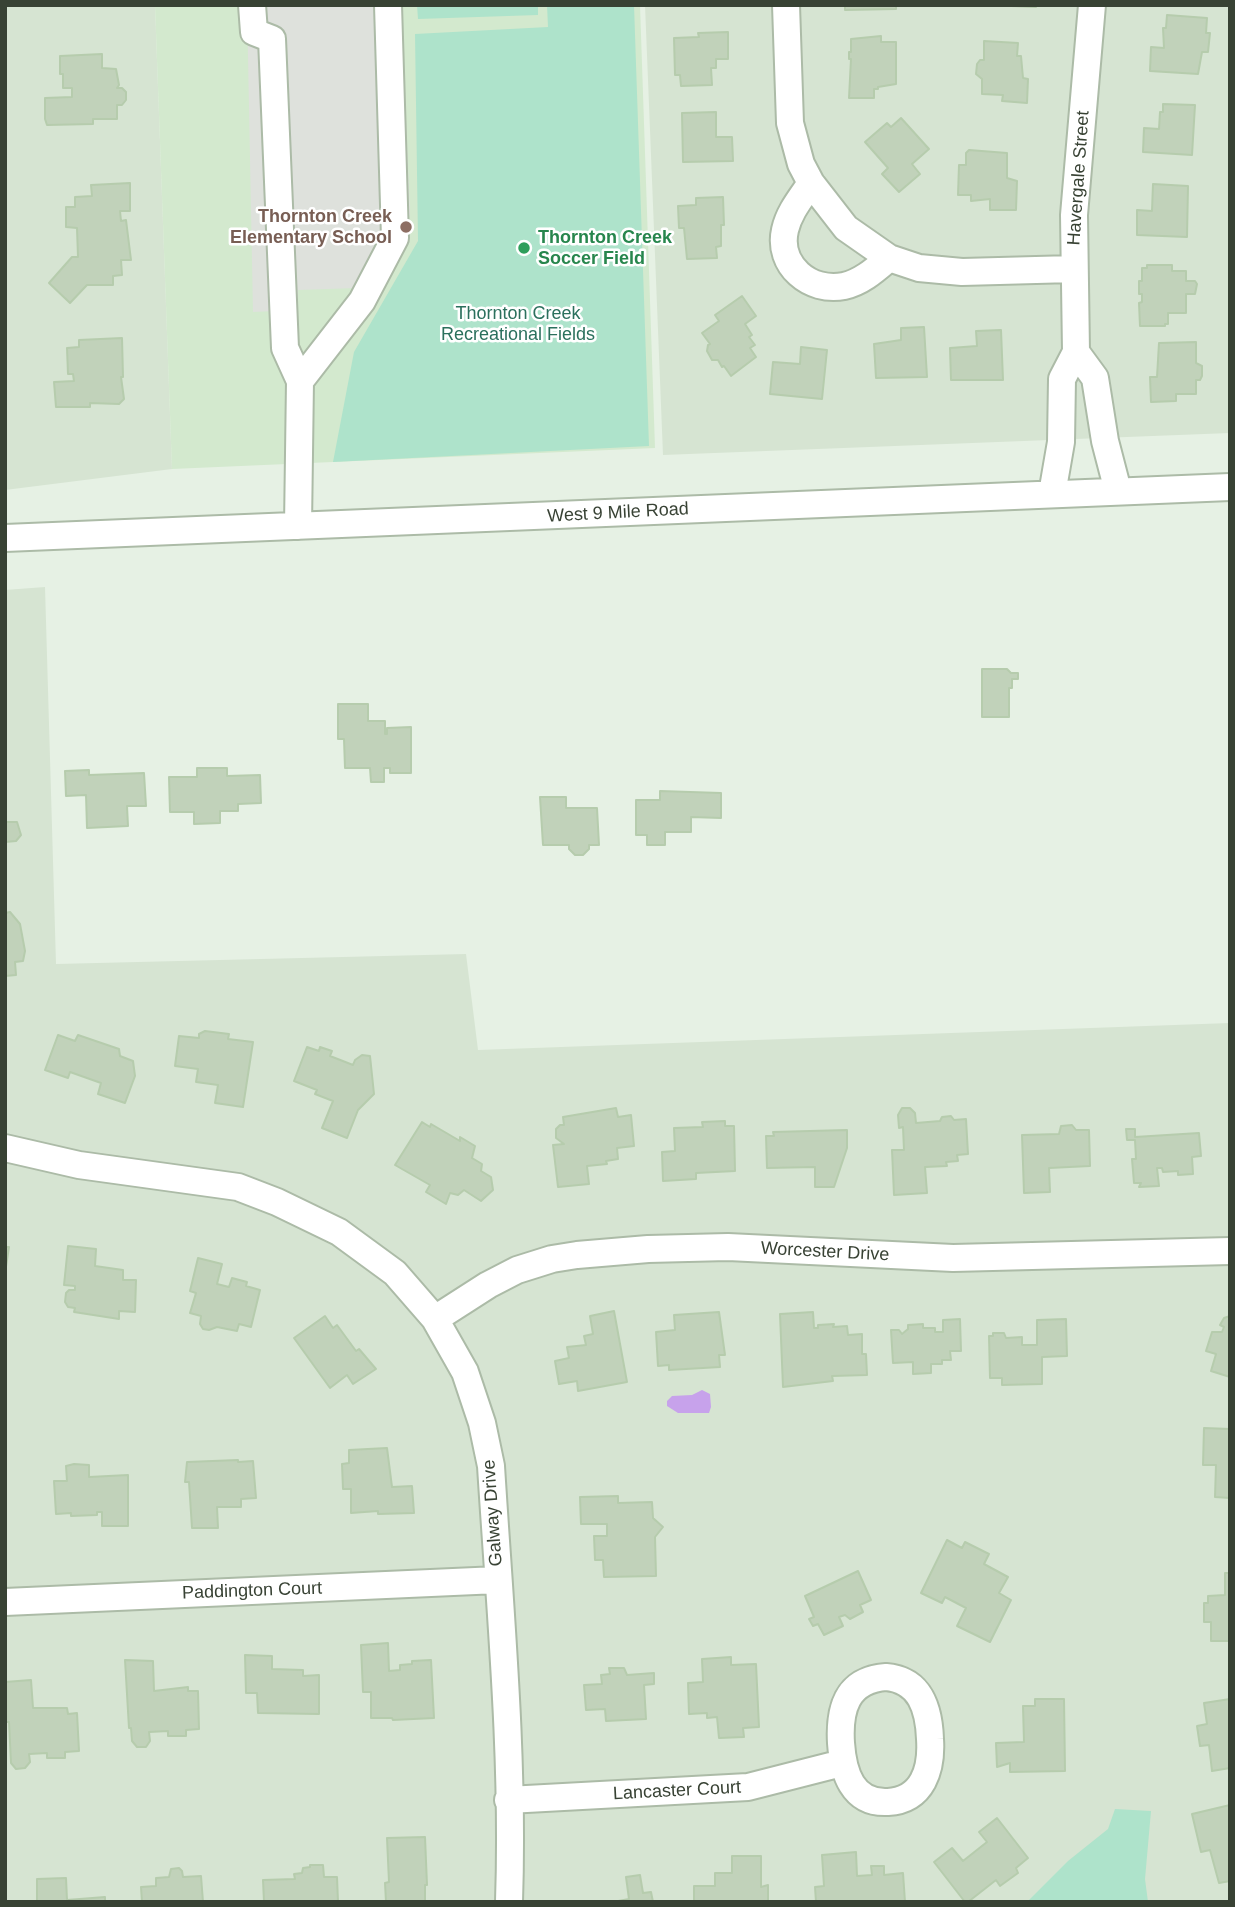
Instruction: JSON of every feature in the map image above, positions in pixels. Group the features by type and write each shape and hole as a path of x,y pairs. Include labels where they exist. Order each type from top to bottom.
{"street":[{"path":"252,5 254,32 272,39 285,348 300,381 298,526"},
{"path":"300,381 362,301 395,238 388,5"},
{"path":"786,5 790,123 802,164 811,183 846,228 889,258 919,268 962,272 1073,269"},
{"name":"Havergale Street","path":"1052,494 1061,442 1062,379 1076,352 1074,215 1092,5"},
{"path":"811,183 791,212 784,232 785,251 793,269 804,279 821,286 843,286 864,278 889,258"},
{"path":"1076,352 1095,379 1105,441 1118,491"},
{"name":"West 9 Mile Road","path":"5,538 1230,487"},
{"name":"Galway Drive","path":"5,1148 79,1165 238,1188 277,1202 339,1232 394,1273 435,1320 465,1372 482,1423 491,1466 508,1800 509,1902"},
{"name":"Worcester Drive","path":"435,1320 488,1285 517,1270 552,1259 577,1255 648,1249 728,1247 953,1258 1230,1251"},
{"name":"Paddington Court","path":"5,1602 498,1580"},
{"path":"891,1678 907,1684 919,1694 930,1719 931,1750 928,1773 916,1790 897,1800 873,1800 852,1787 842,1763 840,1719 848,1698 859,1686 871,1679 891,1678"},
{"name":"Lancaster Court","path":"508,1800 748,1787 842,1763"}],"shaded area":[{"path":"5,5 155,5 172,469 5,490"},
{"name":"Thornton Creek Elementary School","path":"155,5 640,5 655,448 172,469"},
{"path":"247,5 401,5 410,214 386,287 298,290 298,310 253,312"},
{"path":"645,5 1230,5 1230,433 663,455"},
{"path":"45,587 56,964 466,954 478,1050 1230,1023 1230,1902 5,1902 5,590"},
{"path":"702,1390 710,1394 709,1413 678,1413 667,1406 667,1401 672,1396 692,1395"}],"green space":[{"path":"417,5 538,5 538,15 418,19"},
{"name":"Thornton Creek Recreational Fields","path":"547,5 634,5 649,446 333,462 354,352 418,241 415,34 548,27"},
{"path":"1115,1809 1151,1811 1145,1879 1148,1902 1027,1902 1068,1861 1108,1829"}],"building":[{"path":"845,5 896,5 896,9 845,10"},
{"path":"986,5 1036,5 1036,7"},
{"path":"1167,15 1207,18 1206,33 1210,33 1208,52 1202,52 1198,74 1150,71 1151,47 1164,48 1163,28 1166,28"},
{"path":"728,32 728,59 716,59 716,68 711,68 712,85 681,86 680,75 675,75 674,38 699,37 698,33"},
{"path":"881,36 881,42 896,42 896,84 874,89 874,98 849,98 851,39"},
{"path":"984,41 1018,43 1017,56 1021,56 1023,78 1028,79 1027,103 1002,101 1003,95 982,94 982,79 976,74 977,64 984,60"},
{"path":"102,54 102,68 116,69 119,85 117,88 126,92 126,100 122,105 117,105 117,119 93,119 93,124 47,125 45,98 72,97 72,88 63,88 60,56"},
{"path":"1163,104 1195,105 1192,155 1143,152 1144,128 1159,129"},
{"path":"716,112 716,137 732,137 733,161 683,162 682,113"},
{"path":"901,118 929,149 912,164 920,174 899,192 882,174 888,168 865,142 887,123 891,127"},
{"path":"969,150 1007,153 1007,178 1017,181 1016,210 990,210 990,199 971,201 971,195 958,195 959,165 966,165 966,153"},
{"path":"130,183 130,211 120,211 121,221 126,220 131,260 121,260 122,275 113,276 113,285 87,285 70,303 49,283 72,257 78,257 77,228 66,227 66,207 75,207 75,197 92,196 91,185"},
{"path":"1153,184 1188,186 1187,237 1137,235 1137,210 1152,211"},
{"path":"723,197 724,225 721,225 721,246 716,247 717,258 687,259 684,228 679,228 678,206 696,205 696,198"},
{"path":"1147,265 1172,265 1172,271 1186,271 1186,281 1195,281 1197,284 1195,294 1186,294 1186,313 1168,313 1168,324 1165,326 1140,326 1139,303 1142,302 1142,294 1139,294 1139,281 1142,281 1142,268 1147,268"},
{"path":"742,296 756,316 745,324 752,335 749,337 755,345 750,348 756,357 731,376 718,360 712,360 707,351 710,344 702,333 719,321 715,315"},
{"path":"924,327 927,377 876,378 874,344 901,340 901,328"},
{"path":"1001,330 1003,380 951,380 950,348 977,346 976,331"},
{"path":"122,338 121,377 124,399 119,404 90,403 90,407 56,407 54,382 74,381 73,374 68,374 67,348 79,347 79,340"},
{"path":"1196,342 1196,363 1202,366 1202,376 1200,380 1196,380 1196,394 1176,394 1176,401 1151,402 1150,377 1157,377 1159,343"},
{"path":"801,347 827,350 822,399 770,394 773,362 800,364"},
{"path":"982,669 1007,669 1011,673 1018,673 1018,679 1012,679 1012,688 1009,688 1009,717 982,717"},
{"path":"338,704 368,704 368,721 385,721 385,734 387,728 411,727 411,773 390,773 390,768 384,768 384,782 371,782 370,768 345,768 344,739 338,739"},
{"path":"197,768 227,768 227,776 260,775 261,803 238,804 238,811 220,811 220,823 194,824 194,812 170,812 169,777 197,777"},
{"path":"89,770 89,775 144,773 146,806 127,806 128,826 87,828 86,795 66,796 65,771"},
{"path":"660,791 721,793 721,818 691,817 691,832 665,832 665,845 647,845 647,835 636,835 636,800 660,800"},
{"path":"540,797 566,797 566,808 597,808 599,845 589,845 583,855 575,855 569,845 543,845"},
{"path":"5,822 17,822 21,835 16,841 5,842"},
{"path":"10,912 20,924 25,951 23,961 15,962 16,975 5,976 5,913"},
{"path":"205,1031 229,1034 228,1039 253,1042 243,1107 215,1103 218,1085 196,1082 198,1069 175,1066 179,1036 199,1038 199,1034"},
{"path":"58,1035 75,1041 78,1035 119,1049 120,1056 133,1061 135,1076 125,1103 98,1094 101,1083 70,1072 68,1078 45,1070"},
{"path":"307,1047 332,1051 330,1056 353,1065 362,1055 370,1056 374,1094 358,1110 347,1138 322,1128 333,1101 315,1094 317,1090 294,1081"},
{"path":"616,1108 618,1117 631,1115 634,1146 617,1148 618,1159 606,1161 607,1164 587,1166 589,1184 558,1187 553,1145 564,1144 556,1138 556,1129 564,1125 563,1117"},
{"path":"902,1108 910,1108 915,1113 916,1123 940,1121 942,1117 951,1116 954,1120 966,1119 968,1154 957,1155 958,1161 946,1162 947,1166 925,1167 927,1193 894,1195 892,1150 904,1150 903,1127 899,1128 898,1115"},
{"path":"725,1121 725,1126 734,1126 735,1171 696,1173 696,1179 663,1181 662,1152 675,1151 674,1128 703,1127 702,1122"},
{"path":"422,1122 475,1146 472,1158 482,1164 481,1171 491,1177 493,1190 481,1201 464,1190 458,1195 450,1193 446,1204 426,1192 430,1185 395,1165"},
{"path":"1072,1125 1076,1130 1089,1130 1090,1166 1049,1168 1050,1192 1024,1193 1022,1135 1059,1134 1061,1126"},
{"path":"1126,1129 1135,1129 1135,1137 1199,1133 1201,1156 1192,1157 1193,1174 1178,1175 1178,1171 1163,1172 1162,1168 1157,1168 1159,1186 1139,1187 1141,1183 1134,1183 1132,1159 1136,1159 1135,1140 1127,1140"},
{"path":"847,1130 847,1148 834,1187 815,1187 815,1167 767,1168 766,1136 774,1136 773,1132"},
{"path":"68,1246 96,1249 95,1266 123,1270 123,1280 136,1280 135,1312 119,1311 119,1319 74,1312 75,1308 68,1307 65,1302 66,1293 75,1290 75,1286 64,1285"},
{"path":"5,1247 9,1247 5,1273"},
{"path":"198,1258 222,1264 217,1284 229,1287 232,1278 247,1282 246,1286 260,1290 251,1327 239,1324 237,1331 217,1327 203,1329 200,1324 201,1316 190,1313 196,1293 190,1291"},
{"path":"614,1311 627,1382 578,1391 577,1381 559,1384 555,1361 569,1358 567,1347 586,1345 584,1336 593,1334 590,1316"},
{"path":"719,1312 725,1355 719,1355 720,1367 669,1370 669,1365 658,1366 656,1332 675,1330 674,1315"},
{"path":"813,1312 814,1328 818,1328 818,1325 834,1324 833,1327 847,1326 848,1335 862,1334 862,1354 866,1354 867,1375 832,1376 833,1381 783,1387 780,1314"},
{"path":"325,1316 333,1328 337,1325 356,1351 359,1349 376,1369 353,1384 347,1375 330,1388 294,1338"},
{"path":"1230,1316 1230,1377 1211,1371 1216,1354 1206,1351 1212,1332 1222,1332 1224,1327 1220,1325 1224,1318"},
{"path":"960,1319 961,1351 950,1351 951,1360 942,1360 942,1364 931,1364 931,1373 913,1374 913,1362 893,1363 891,1330 899,1330 902,1334 908,1329 908,1325 923,1324 923,1328 935,1328 935,1332 943,1332 943,1320"},
{"path":"1066,1319 1067,1356 1042,1357 1042,1384 1002,1385 1002,1378 990,1378 989,1336 993,1336 993,1333 1004,1333 1006,1338 1022,1337 1022,1345 1037,1345 1037,1320"},
{"path":"1204,1428 1230,1429 1230,1498 1215,1497 1216,1465 1203,1465"},
{"path":"387,1448 392,1487 412,1486 414,1513 351,1513 351,1489 343,1489 342,1464 349,1463 349,1450"},
{"path":"253,1461 256,1498 241,1499 241,1507 217,1507 218,1528 192,1528 189,1482 185,1482 187,1462"},
{"path":"89,1465 89,1477 128,1475 128,1526 102,1526 102,1512 97,1512 97,1515 56,1514 54,1481 67,1481 66,1466"},
{"path":"618,1496 618,1503 652,1502 653,1518 663,1527 655,1537 656,1576 604,1577 603,1560 595,1560 594,1536 607,1536 607,1524 581,1524 580,1497"},
{"path":"947,1540 962,1548 965,1542 989,1554 984,1564 1008,1577 999,1593 1011,1600 990,1642 957,1626 966,1608 945,1597 942,1603 921,1593"},
{"path":"858,1571 871,1600 860,1605 863,1612 850,1619 845,1615 839,1617 843,1626 824,1635 818,1624 813,1626 809,1619 814,1617 805,1596"},
{"path":"1225,1573 1230,1573 1230,1641 1211,1641 1211,1622 1204,1622 1204,1603 1208,1603 1208,1596 1225,1595"},
{"path":"388,1643 389,1671 400,1670 400,1665 412,1664 412,1661 431,1660 434,1718 371,1718 371,1692 363,1692 361,1645"},
{"path":"245,1655 272,1656 272,1669 303,1670 303,1676 319,1675 319,1714 258,1713 257,1693 246,1693"},
{"path":"731,1657 731,1665 756,1664 759,1727 743,1728 744,1737 719,1738 717,1717 707,1718 707,1713 689,1714 688,1683 703,1682 702,1659"},
{"path":"125,1660 153,1661 154,1691 188,1687 188,1691 198,1691 199,1729 186,1730 186,1736 168,1736 168,1731 149,1732 150,1741 146,1747 137,1747 132,1741 129,1728"},
{"path":"609,1668 624,1668 627,1675 654,1673 654,1684 644,1685 646,1719 606,1721 605,1709 586,1710 584,1685 602,1684 601,1675 610,1674"},
{"path":"31,1680 33,1708 67,1708 68,1714 77,1713 79,1751 65,1752 65,1758 47,1758 47,1753 29,1754 30,1762 25,1768 16,1769 11,1763 9,1722 5,1722 5,1682"},
{"path":"1035,1699 1064,1699 1065,1771 1010,1772 1010,1763 997,1767 996,1743 1024,1742 1023,1706 1035,1706"},
{"path":"1230,1699 1230,1768 1212,1771 1209,1745 1200,1746 1197,1726 1207,1724 1204,1703"},
{"path":"1230,1805 1230,1881 1219,1883 1210,1850 1201,1852 1192,1814"},
{"path":"997,1818 1028,1858 1016,1868 1018,1873 1000,1886 996,1880 965,1902 934,1862 952,1848 963,1861 987,1842 979,1832"},
{"path":"425,1837 425,1902 386,1902 385,1883 389,1882 387,1838"},
{"path":"856,1852 857,1876 872,1875 871,1866 884,1866 884,1875 903,1873 905,1902 816,1902 815,1887 824,1886 822,1855"},
{"path":"732,1856 761,1856 761,1887 768,1885 768,1902 694,1902 694,1886 715,1886 715,1873 732,1873"},
{"path":"323,1865 324,1877 337,1877 338,1902 264,1902 263,1880 295,1879 294,1874 302,1873 303,1868"},
{"path":"179,1868 183,1877 201,1876 203,1902 142,1902 141,1887 156,1886 156,1878 169,1877 171,1869"},
{"path":"640,1875 643,1893 651,1892 653,1902 613,1902 629,1899 626,1877"},
{"path":"66,1878 67,1900 105,1897 105,1902 37,1902 37,1879"}],"place":[{"name":"Thornton Creek Elementary School","path":"406,227"},
{"name":"Thornton Creek Soccer Field","path":"524,248"}]}
